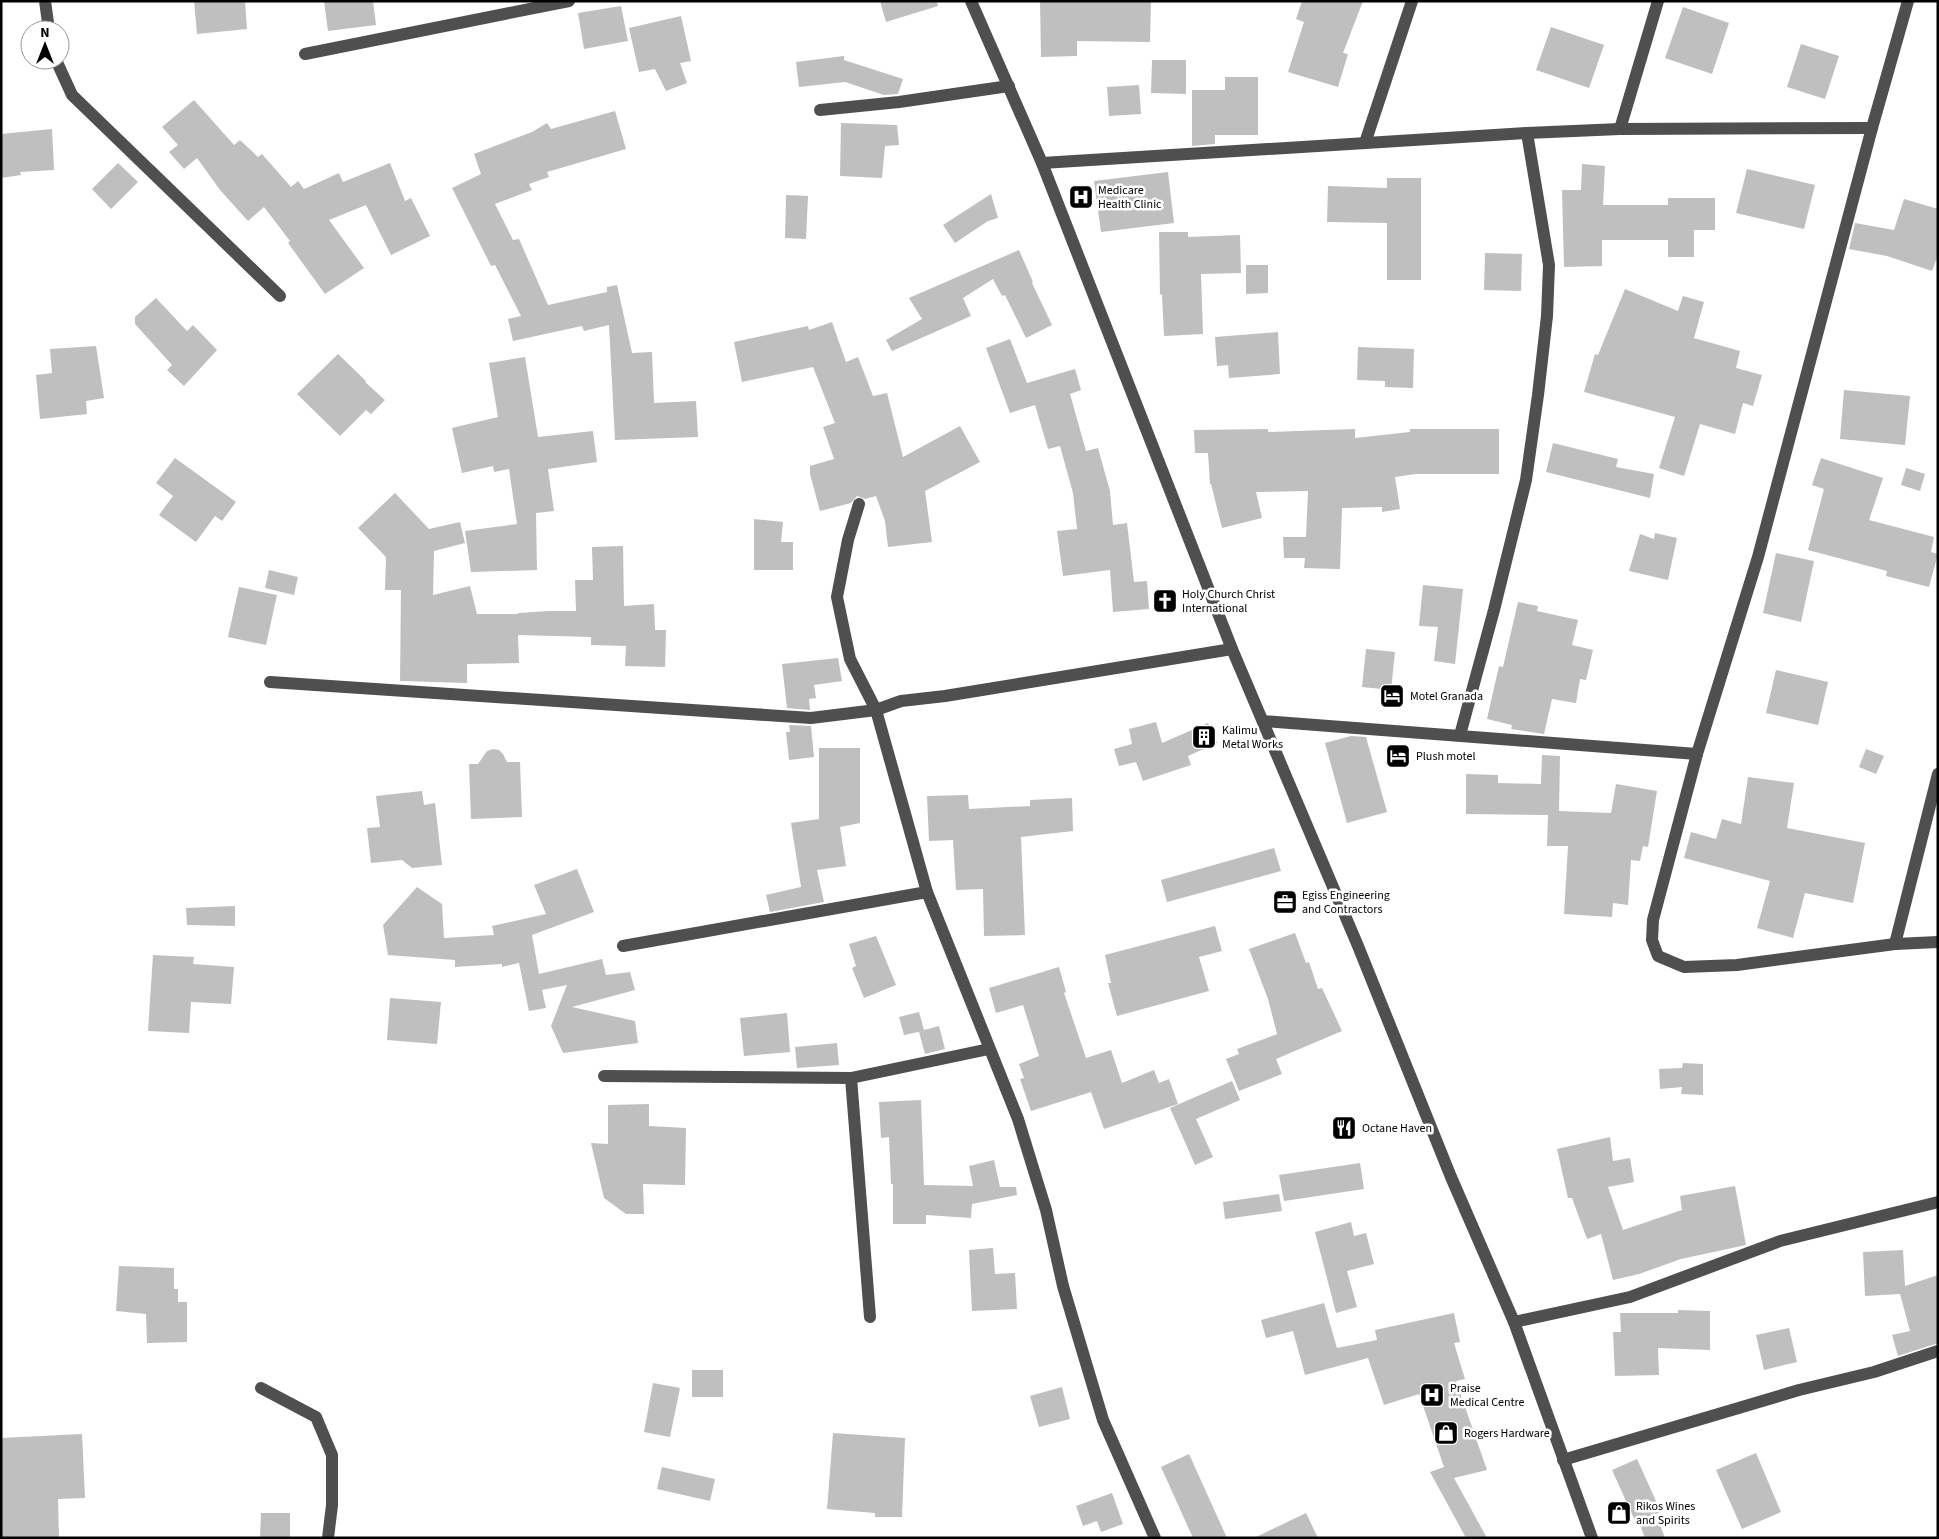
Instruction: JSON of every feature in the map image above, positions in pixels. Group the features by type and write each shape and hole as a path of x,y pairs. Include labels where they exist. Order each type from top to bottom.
{"street":[{"path":"45,1 48,20"},
{"path":"305,54 569,1"},
{"path":"971,1 1042,163 1232,648 1354,937 1451,1177 1514,1322 1592,1538"},
{"path":"1366,143 1412,1"},
{"path":"1620,129 1658,1"},
{"path":"1908,1 1872,128 1758,557 1697,754 1653,920 1652,940 1658,956 1684,967 1737,966 1895,944 1938,942"},
{"path":"61,70 72,95 280,296"},
{"path":"820,110 899,102 1009,86"},
{"path":"1042,163 1527,132 1620,129 1872,128"},
{"path":"1460,735 1494,610 1526,480 1547,316 1549,265 1527,132"},
{"path":"859,504 848,540 837,597 850,659 876,710 927,892 1021,1128 1046,1210 1063,1286 1103,1420 1155,1538"},
{"path":"270,682 812,718 876,710 901,701 946,696 1232,648"},
{"path":"1263,721 1697,754"},
{"path":"1895,944 1938,774"},
{"path":"623,946 927,892"},
{"path":"604,1076 851,1078 990,1049"},
{"path":"851,1078 870,1317"},
{"path":"1514,1322 1630,1297 1780,1241 1938,1202"},
{"path":"1563,1460 1799,1390 1874,1372 1938,1351"},
{"path":"261,1388 316,1418 332,1455 332,1505 328,1538"}],"building":[{"path":"194,1 245,1 247,29 197,34"},
{"path":"324,1 373,1 376,25 328,31"},
{"path":"880,1 937,1 938,6 886,22"},
{"path":"1040,1 1151,1 1150,42 1077,41 1077,56 1041,57"},
{"path":"1302,1 1363,1 1343,53 1348,54 1338,87 1288,72 1304,22 1296,19"},
{"path":"621,6 628,41 584,49 578,13"},
{"path":"1683,7 1729,23 1712,74 1665,58"},
{"path":"681,16 691,61 680,63 687,83 666,91 655,69 639,72 629,28"},
{"path":"1551,27 1604,45 1589,88 1536,70"},
{"path":"1801,44 1839,56 1825,99 1787,87"},
{"path":"844,56 844,60 903,79 898,94 884,95 845,82 799,87 796,62"},
{"path":"1152,60 1186,60 1186,94 1151,93"},
{"path":"1225,77 1258,77 1258,135 1215,135 1215,144 1192,146 1192,90 1225,90"},
{"path":"1139,85 1141,114 1109,116 1107,87"},
{"path":"194,100 234,145 240,140 258,157 262,154 291,187 298,181 304,189 339,173 343,182 390,163 405,201 411,198 430,236 391,255 366,205 329,220 364,268 325,294 288,243 290,241 264,207 248,221 220,190 197,158 184,169 169,152 178,145 162,127"},
{"path":"615,111 626,149 547,172 549,177 529,184 532,190 495,204 513,240 519,239 548,305 607,292 607,287 617,285 632,353 652,352 654,403 696,401 698,437 615,440 609,325 584,331 582,326 513,341 508,319 521,316 495,265 491,266 452,188 481,174 474,154 532,132 547,123 551,129"},
{"path":"841,123 897,125 899,145 885,146 882,178 840,176"},
{"path":"52,129 54,170 20,172 21,175 1,178 1,134"},
{"path":"118,163 138,182 111,209 92,189"},
{"path":"1582,164 1605,166 1603,205 1668,205 1668,198 1715,198 1715,230 1694,230 1694,257 1668,257 1668,240 1602,240 1602,266 1564,267 1562,190 1581,190"},
{"path":"1747,169 1815,185 1804,229 1736,213"},
{"path":"1168,172 1174,223 1101,232 1094,181"},
{"path":"1387,178 1421,178 1421,280 1387,280 1387,223 1327,222 1328,186 1387,188"},
{"path":"991,194 998,218 988,221 955,243 943,225"},
{"path":"786,195 808,196 806,239 785,238"},
{"path":"1904,199 1938,209 1938,255 1932,271 1887,256 1849,249 1855,223 1894,230"},
{"path":"1159,232 1188,232 1188,237 1240,235 1241,273 1201,274 1203,334 1164,336 1162,294 1160,295"},
{"path":"1019,250 1052,325 1026,338 1005,295 1002,296 993,279 963,298 971,316 892,351 886,340 922,319 909,298"},
{"path":"1485,253 1522,254 1521,291 1484,290"},
{"path":"1246,265 1268,265 1268,293 1246,294"},
{"path":"1625,289 1678,311 1683,296 1704,302 1694,338 1740,351 1736,368 1762,375 1753,406 1743,403 1735,434 1700,424 1684,476 1659,468 1675,417 1584,392 1595,354 1598,355"},
{"path":"156,298 187,331 193,325 217,350 184,386 167,370 172,365 135,324 135,317"},
{"path":"832,322 846,362 858,357 873,396 887,393 903,457 960,426 980,462 925,491 932,542 888,547 885,521 876,496 865,499 857,496 851,503 820,511 810,474 810,466 834,459 823,427 835,423 813,367 742,382 734,342 808,326 809,330"},
{"path":"1278,332 1280,374 1229,378 1228,365 1217,366 1215,337"},
{"path":"1010,339 1027,383 1075,369 1081,390 1070,394 1086,451 1098,448 1110,491 1113,525 1127,523 1134,582 1147,581 1149,609 1113,612 1110,570 1063,576 1057,531 1077,529 1073,493 1060,446 1048,449 1035,405 1010,413 986,348"},
{"path":"96,346 104,398 86,401 87,414 40,419 36,375 52,373 50,349"},
{"path":"1358,347 1414,349 1413,388 1385,387 1385,381 1357,380"},
{"path":"338,354 385,400 371,414 366,410 340,436 297,394"},
{"path":"525,357 538,437 593,431 597,462 548,469 554,511 536,513 537,570 471,572 465,531 517,524 509,469 494,472 493,466 462,473 452,428 498,417 489,363"},
{"path":"1844,390 1910,396 1905,445 1840,439"},
{"path":"1268,429 1268,432 1355,429 1355,438 1410,432 1410,429 1499,429 1499,474 1416,474 1395,477 1400,509 1382,512 1382,507 1342,508 1340,569 1304,568 1305,558 1284,558 1283,537 1306,537 1308,491 1256,492 1262,518 1222,528 1210,484 1208,453 1195,453 1194,430"},
{"path":"1553,443 1618,459 1616,467 1654,474 1650,498 1546,472"},
{"path":"175,458 236,502 222,521 215,516 196,542 159,515 173,496 156,483"},
{"path":"1821,458 1883,478 1869,520 1934,537 1931,552 1938,554 1929,587 1886,576 1887,571 1808,550 1824,489 1812,485"},
{"path":"1906,468 1925,474 1920,491 1901,485"},
{"path":"395,493 429,529 460,522 465,543 434,551 433,595 470,586 477,614 576,611 575,580 593,580 592,547 623,546 624,606 654,604 655,630 666,630 665,667 625,666 626,646 591,645 591,637 518,635 519,663 467,664 467,683 400,681 401,590 385,590 386,557 358,528"},
{"path":"754,519 783,522 781,542 793,542 793,570 754,570"},
{"path":"1655,533 1677,538 1668,580 1629,571 1640,534 1654,539"},
{"path":"1776,553 1814,561 1801,622 1763,613"},
{"path":"269,570 298,577 294,595 265,588"},
{"path":"1423,585 1463,589 1455,664 1434,661 1438,627 1419,626"},
{"path":"239,587 277,595 266,645 228,637"},
{"path":"1518,602 1538,606 1537,611 1578,620 1572,645 1593,650 1586,680 1580,679 1576,703 1552,699 1544,734 1511,729 1512,725 1487,719 1499,666 1503,667"},
{"path":"1366,649 1395,652 1391,690 1362,687"},
{"path":"838,658 842,681 814,685 816,698 809,699 810,710 787,708 782,664"},
{"path":"1776,670 1828,682 1818,725 1766,713"},
{"path":"1156,722 1162,743 1208,723 1217,743 1188,756 1191,765 1143,781 1136,762 1119,766 1114,749 1132,744 1129,729"},
{"path":"789,725 811,726 814,757 789,760 786,732 790,732"},
{"path":"1351,736 1366,737 1387,812 1347,823 1325,743"},
{"path":"819,748 860,748 860,823 840,827 846,866 817,870 824,902 770,912 766,895 801,887 791,823 819,819"},
{"path":"1866,749 1884,756 1876,774 1859,767"},
{"path":"499,750 507,762 520,762 522,817 471,819 469,764 478,764 487,751"},
{"path":"1542,755 1560,756 1559,811 1611,813 1616,784 1657,791 1648,847 1643,846 1640,861 1631,860 1628,905 1613,903 1612,917 1564,914 1568,846 1547,846 1548,815 1466,814 1466,774 1498,775 1498,783 1541,784"},
{"path":"1748,777 1794,783 1787,828 1865,843 1853,903 1805,893 1793,938 1757,928 1770,881 1684,858 1691,832 1716,839 1722,819 1741,824"},
{"path":"422,791 424,805 435,803 442,865 412,868 402,860 371,863 367,828 380,827 376,796"},
{"path":"968,795 969,809 1030,806 1030,800 1072,798 1073,831 1021,837 1025,935 984,936 983,889 956,890 953,840 929,841 927,796"},
{"path":"1274,848 1281,871 1167,902 1161,880"},
{"path":"577,869 594,912 532,935 539,974 602,959 606,975 630,972 635,990 572,1007 635,1021 638,1043 563,1053 551,1026 567,985 542,990 546,1008 529,1011 519,963 502,967 502,964 455,967 455,960 388,955 383,925 417,887 442,904 444,938 494,935 492,926 546,914 534,885"},
{"path":"235,906 235,926 187,925 186,908"},
{"path":"1215,926 1222,951 1199,957 1209,991 1117,1016 1108,983 1111,983 1105,955"},
{"path":"1295,933 1306,963 1309,962 1318,989 1322,988 1342,1031 1276,1059 1282,1074 1239,1091 1226,1059 1239,1054 1237,1049 1277,1034 1268,999 1249,949"},
{"path":"876,936 896,985 864,998 852,968 856,966 849,944"},
{"path":"153,955 194,957 193,964 234,967 231,1004 191,1002 189,1033 148,1031"},
{"path":"1059,967 1066,992 1064,993 1086,1058 1111,1050 1122,1083 1154,1070 1159,1083 1169,1079 1178,1104 1104,1129 1091,1092 1031,1111 1020,1079 1024,1078 1019,1064 1039,1056 1023,1005 996,1013 989,988"},
{"path":"390,998 441,1002 437,1044 387,1040"},
{"path":"919,1012 924,1030 939,1026 945,1049 925,1054 919,1032 923,1031 904,1035 899,1017"},
{"path":"787,1013 790,1052 744,1056 740,1018"},
{"path":"837,1043 839,1065 797,1068 795,1047"},
{"path":"1683,1063 1703,1064 1703,1095 1681,1094 1682,1087 1660,1089 1659,1069 1682,1068"},
{"path":"1232,1081 1240,1100 1196,1119 1213,1157 1195,1165 1170,1108"},
{"path":"921,1100 924,1185 973,1186 969,1166 994,1160 1000,1187 1016,1187 1017,1195 972,1204 971,1218 926,1215 926,1224 893,1224 893,1184 891,1184 889,1137 881,1138 879,1102"},
{"path":"649,1104 649,1126 686,1128 685,1185 643,1184 644,1214 626,1214 604,1198 591,1143 608,1144 608,1105"},
{"path":"1610,1137 1613,1161 1630,1158 1634,1182 1608,1187 1623,1230 1682,1210 1680,1196 1735,1186 1746,1245 1681,1259 1639,1274 1613,1280 1601,1234 1587,1239 1572,1198 1568,1198 1557,1149"},
{"path":"1360,1163 1364,1189 1284,1201 1279,1175"},
{"path":"1279,1194 1282,1211 1225,1219 1223,1202"},
{"path":"1351,1222 1354,1236 1366,1233 1374,1264 1347,1271 1357,1307 1336,1313 1315,1232"},
{"path":"993,1248 995,1274 1015,1273 1017,1309 972,1311 969,1250"},
{"path":"1903,1250 1905,1286 1938,1275 1938,1343 1898,1356 1892,1335 1910,1331 1900,1294 1865,1296 1863,1252"},
{"path":"119,1266 174,1268 174,1289 178,1289 178,1302 187,1302 187,1342 147,1343 146,1314 116,1311"},
{"path":"1324,1303 1337,1348 1377,1340 1375,1330 1454,1313 1460,1342 1454,1343 1465,1379 1456,1381 1487,1470 1454,1478 1487,1538 1466,1538 1430,1472 1444,1467 1419,1394 1384,1405 1368,1358 1305,1375 1293,1331 1266,1338 1261,1320"},
{"path":"1678,1310 1710,1311 1710,1350 1658,1348 1659,1375 1615,1376 1613,1332 1621,1332 1620,1313 1678,1313"},
{"path":"1789,1328 1797,1362 1764,1370 1756,1335"},
{"path":"692,1370 723,1370 723,1397 692,1397"},
{"path":"653,1383 680,1388 670,1437 644,1432"},
{"path":"1062,1387 1070,1419 1039,1427 1030,1396"},
{"path":"833,1433 905,1438 902,1517 875,1517 875,1513 827,1509"},
{"path":"82,1434 85,1498 58,1499 59,1538 1,1538 1,1438"},
{"path":"1756,1453 1781,1512 1742,1529 1716,1470"},
{"path":"1189,1454 1227,1538 1193,1538 1161,1467"},
{"path":"1637,1459 1661,1512 1656,1514 1665,1538 1645,1538 1639,1522 1636,1523 1612,1470"},
{"path":"662,1467 715,1479 710,1501 657,1489"},
{"path":"1112,1493 1123,1524 1101,1532 1097,1521 1083,1526 1076,1506"},
{"path":"261,1513 290,1513 290,1538 260,1538"},
{"path":"1306,1513 1318,1538 1254,1538"}],"place":[{"name":"Medicare Health Clinic","path":"1081,197"},
{"name":"Holy Church Christ International","path":"1165,601"},
{"name":"Motel Granada","path":"1392,696"},
{"name":"Kalimu Metal Works","path":"1204,737"},
{"name":"Plush motel","path":"1398,756"},
{"name":"Egiss Engineering and Contractors","path":"1285,902"},
{"name":"Octane Haven","path":"1344,1128"},
{"name":"Praise Medical Centre","path":"1432,1395"},
{"name":"Rogers Hardware","path":"1446,1433"},
{"name":"Rikos Wines and Spirits","path":"1619,1513"}]}
